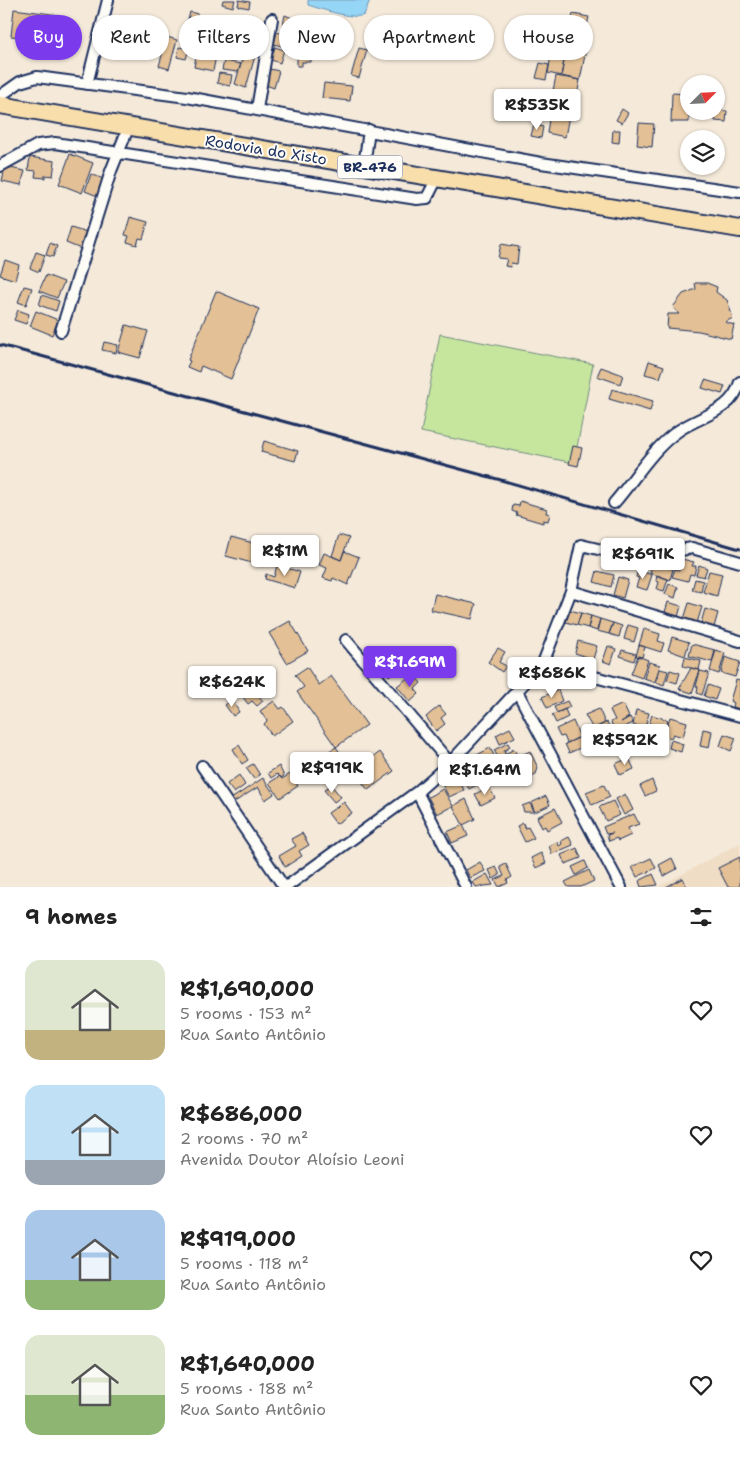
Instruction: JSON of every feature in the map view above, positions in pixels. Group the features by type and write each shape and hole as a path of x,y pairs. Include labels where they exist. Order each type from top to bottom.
{"highway":[{"name":"Rodovia do Xisto","path":"0,105 740,229"}],"street":[{"path":"87,84 108,0"},
{"path":"257,109 272,19"},
{"path":"0,96 20,82 38,77 257,109 541,163 740,192"},
{"path":"61,331 118,154 129,126"},
{"path":"364,166 370,130"},
{"path":"0,166 38,145 46,143 417,199 427,198 437,178"},
{"path":"614,503 665,442 679,430 722,408 733,399 740,382"},
{"path":"202,766 285,887 417,792 450,763 543,663 571,591 581,545 636,558 692,548 740,562"},
{"path":"571,591 740,641"},
{"path":"346,640 450,763"},
{"path":"543,663 740,716"},
{"path":"517,691 621,887"},
{"path":"417,792 466,887"}],"shaded area":[{"path":"740,843 740,887 658,887"}],"green space":[{"path":"440,334 593,364 574,463 421,432"}],"water":[{"path":"308,0 370,0 364,15 359,16 337,13 308,5"}],"building":[{"path":"223,0 235,0 233,7 222,4"},
{"path":"239,0 250,2 249,8 238,6"},
{"path":"14,9 59,15 15,15 15,37 11,36"},
{"path":"190,12 198,14 198,15 189,15"},
{"path":"277,32 279,33 279,45 274,44"},
{"path":"169,38 177,40 169,69 159,66 161,60 169,60"},
{"path":"275,47 279,48 280,63 271,60"},
{"path":"359,48 364,49 364,60 359,78 351,76"},
{"path":"195,60 215,60 213,71 194,67"},
{"path":"242,60 254,60 246,88 235,84"},
{"path":"297,60 311,60 311,62 302,62 302,66 297,66"},
{"path":"550,60 564,60 561,76 548,73"},
{"path":"564,60 584,60 580,80 561,76"},
{"path":"224,61 241,64 238,72 222,70"},
{"path":"540,63 549,65 546,80 536,78"},
{"path":"270,69 279,71 274,88 266,85"},
{"path":"219,73 232,75 230,86 217,83"},
{"path":"556,76 580,80 575,106 551,101"},
{"path":"324,83 352,86 350,101 322,98"},
{"path":"672,93 680,93 680,120 689,120 689,122 671,122"},
{"path":"622,109 628,113 622,123 616,120"},
{"path":"725,111 727,111 726,122 715,121 725,120"},
{"path":"550,112 569,116 565,137 547,133"},
{"path":"639,123 654,124 652,147 637,145"},
{"path":"534,124 543,127 541,138 531,136"},
{"path":"613,130 620,130 619,143 612,142"},
{"path":"70,154 93,163 82,193 59,184"},
{"path":"30,157 55,161 53,176 45,175 45,178 35,177 36,171 28,170"},
{"path":"5,167 25,171 21,185 2,181"},
{"path":"91,174 106,180 100,197 85,191"},
{"path":"130,217 148,222 143,239 139,238 137,245 127,242 129,236 125,235"},
{"path":"71,227 87,232 81,249 66,243"},
{"path":"50,243 57,246 53,257 46,255"},
{"path":"501,244 519,247 517,264 511,263 510,267 505,266 507,259 498,258"},
{"path":"36,252 45,255 39,272 30,268"},
{"path":"5,260 19,265 15,280 0,275"},
{"path":"46,275 64,282 57,298 39,291"},
{"path":"695,283 707,283 717,287 716,292 727,300 733,318 725,322 734,325 731,339 699,331 667,328 668,314 679,314 673,307 683,294 696,289"},
{"path":"24,286 32,288 26,305 18,302"},
{"path":"216,291 259,309 231,379 201,366 199,372 187,367 190,361 188,360"},
{"path":"42,295 59,301 56,311 39,305"},
{"path":"18,310 29,314 26,324 14,320"},
{"path":"36,311 58,320 52,335 30,326"},
{"path":"126,325 148,331 140,358 118,352"},
{"path":"104,342 118,345 116,353 102,350"},
{"path":"649,361 664,366 660,378 645,374"},
{"path":"601,367 623,375 620,384 597,376"},
{"path":"705,380 725,386 722,394 702,388"},
{"path":"612,389 653,401 650,411 609,399"},
{"path":"264,441 298,451 295,461 261,452"},
{"path":"573,446 582,448 578,466 569,464"},
{"path":"520,501 547,509 546,513 550,514 548,521 543,520 543,523 516,515 517,513 512,511 513,505 519,506"},
{"path":"339,535 349,538 341,560 332,556"},
{"path":"231,537 268,547 263,566 226,556"},
{"path":"344,551 359,557 348,585 333,578 332,581 323,578 327,568 319,565 324,553 341,560"},
{"path":"682,559 694,562 692,566 696,566 694,575 690,574 688,581 672,577 675,569 679,570"},
{"path":"653,563 673,569 670,580 650,573"},
{"path":"277,565 300,572 295,588 265,579 266,574 274,577"},
{"path":"699,565 707,568 704,577 696,575"},
{"path":"638,570 652,575 647,590 636,587 639,578 636,577"},
{"path":"597,571 614,575 611,587 594,582"},
{"path":"709,571 722,574 717,596 703,592"},
{"path":"657,575 668,579 664,591 657,589 659,582 656,581"},
{"path":"618,577 628,580 623,598 613,595"},
{"path":"695,579 703,581 701,592 692,590"},
{"path":"669,584 678,587 675,598 665,594"},
{"path":"435,594 476,604 472,619 431,610"},
{"path":"668,602 681,606 678,617 665,612"},
{"path":"689,603 702,607 697,623 684,619"},
{"path":"705,609 718,613 714,627 701,623"},
{"path":"570,610 581,613 577,625 566,622"},
{"path":"581,613 591,616 588,628 577,625"},
{"path":"591,616 600,619 597,631 588,628"},
{"path":"600,619 613,623 609,634 597,631"},
{"path":"290,621 308,651 287,663 269,633"},
{"path":"613,623 622,626 619,637 609,634"},
{"path":"628,625 638,628 634,642 624,639"},
{"path":"644,629 660,634 658,641 664,643 661,652 639,645"},
{"path":"672,637 689,642 685,656 668,650"},
{"path":"578,641 597,646 593,659 575,653"},
{"path":"692,644 715,650 712,662 689,656"},
{"path":"639,645 645,647 642,657 636,656"},
{"path":"608,646 616,649 611,664 603,661"},
{"path":"498,648 505,652 499,662 506,666 502,672 488,662"},
{"path":"622,650 636,654 634,661 620,656"},
{"path":"716,650 725,653 719,674 710,671"},
{"path":"393,651 403,665 389,676 378,662"},
{"path":"638,656 648,660 642,678 631,674"},
{"path":"685,657 701,661 699,670 683,666"},
{"path":"725,657 740,662 735,677 721,673"},
{"path":"649,662 660,665 655,682 644,678"},
{"path":"307,667 319,685 331,676 367,725 336,747 297,692 304,687 295,675"},
{"path":"691,668 700,670 692,693 679,689"},
{"path":"660,669 668,671 664,685 656,682"},
{"path":"670,670 680,673 677,683 667,680"},
{"path":"700,671 709,673 702,695 697,693 698,687 696,686"},
{"path":"413,674 421,683 415,689 419,694 410,702 397,686"},
{"path":"736,680 740,681 740,709 733,707 734,703 730,701"},
{"path":"250,685 263,701 257,706 252,701 248,704 240,693"},
{"path":"708,685 719,689 715,700 704,696"},
{"path":"558,690 562,701 547,708 542,697"},
{"path":"232,700 239,712 233,716 225,705"},
{"path":"274,701 280,709 283,707 293,721 272,736 264,724 267,721 260,711"},
{"path":"567,701 570,707 557,713 554,707"},
{"path":"623,704 629,717 621,722 630,717 633,723 600,738 593,729 607,722 610,728 613,727 611,722 615,720 610,710"},
{"path":"439,706 446,714 441,718 445,724 436,731 426,717"},
{"path":"565,709 568,717 556,723 552,715"},
{"path":"599,709 605,723 593,729 585,715"},
{"path":"636,710 649,713 645,728 633,725"},
{"path":"652,715 668,720 664,735 647,731"},
{"path":"670,717 687,722 683,737 673,734 671,738 664,735"},
{"path":"573,721 580,737 567,743 564,736 560,737 556,729"},
{"path":"510,728 515,737 500,744 496,735"},
{"path":"703,729 712,731 709,748 700,746"},
{"path":"724,734 736,738 731,751 720,746"},
{"path":"585,735 589,744 569,753 565,744"},
{"path":"653,737 662,740 658,751 649,747"},
{"path":"671,740 683,744 681,752 669,748"},
{"path":"508,743 510,747 504,751 505,754 514,749 518,757 502,765 494,750"},
{"path":"239,745 248,760 242,764 233,749"},
{"path":"336,747 349,765 339,772 326,753"},
{"path":"490,748 498,763 482,772 487,782 482,785 468,760"},
{"path":"530,751 538,768 536,774 519,782 516,774 529,770 522,755"},
{"path":"380,752 394,771 368,790 354,771"},
{"path":"354,756 361,766 354,771 346,761"},
{"path":"629,758 634,769 620,775 615,764"},
{"path":"470,762 481,783 469,789 458,768"},
{"path":"253,764 260,775 254,779 246,768"},
{"path":"279,766 284,776 281,778 277,774 271,778 268,773"},
{"path":"501,773 505,782 494,787 490,778"},
{"path":"290,774 298,786 280,798 269,783 280,776 282,779"},
{"path":"239,775 245,785 234,793 227,784"},
{"path":"457,776 464,790 449,797 442,784"},
{"path":"263,778 274,794 265,800 258,787 233,803 231,799"},
{"path":"652,780 656,791 645,796 640,786"},
{"path":"331,785 341,797 334,802 324,790"},
{"path":"604,785 610,797 592,805 586,792"},
{"path":"489,787 495,798 481,805 475,794"},
{"path":"443,789 453,806 437,814 428,797"},
{"path":"625,794 633,810 624,815 616,799"},
{"path":"546,796 550,805 535,812 531,803"},
{"path":"466,799 475,819 463,825 453,806"},
{"path":"613,801 620,815 606,821 599,807"},
{"path":"344,802 352,813 336,824 328,813"},
{"path":"530,803 534,812 524,812 522,806"},
{"path":"555,808 562,822 547,830 545,826 542,828 537,817"},
{"path":"634,814 639,824 628,828 631,835 618,841 617,838 609,841 607,835 613,833 606,834 603,827"},
{"path":"523,823 525,828 528,827 534,838 525,842 517,826"},
{"path":"463,825 468,836 452,843 447,832"},
{"path":"302,833 309,845 299,851 302,856 285,867 279,856 296,846 291,839"},
{"path":"569,837 573,845 552,854 549,846 557,842 559,846 562,844 561,841"},
{"path":"577,848 581,858 565,864 561,855"},
{"path":"541,853 546,863 536,868 531,858"},
{"path":"740,857 740,887 728,887 718,868"},
{"path":"651,858 656,868 637,877 632,867"},
{"path":"672,858 677,869 664,876 659,865"},
{"path":"585,861 588,868 576,875 572,867"},
{"path":"480,862 485,871 470,878 466,870"},
{"path":"506,864 512,877 507,880 508,883 499,887 495,880 504,876 500,867"},
{"path":"496,867 500,875 493,879 489,870"},
{"path":"589,870 594,881 581,887 568,887 565,882"},
{"path":"487,874 493,885 476,887 473,882"},
{"path":"653,874 658,885 641,887 639,881"},
{"path":"683,878 687,887 666,887"}],"railway":[{"path":"0,345 501,480 740,549"}]}
